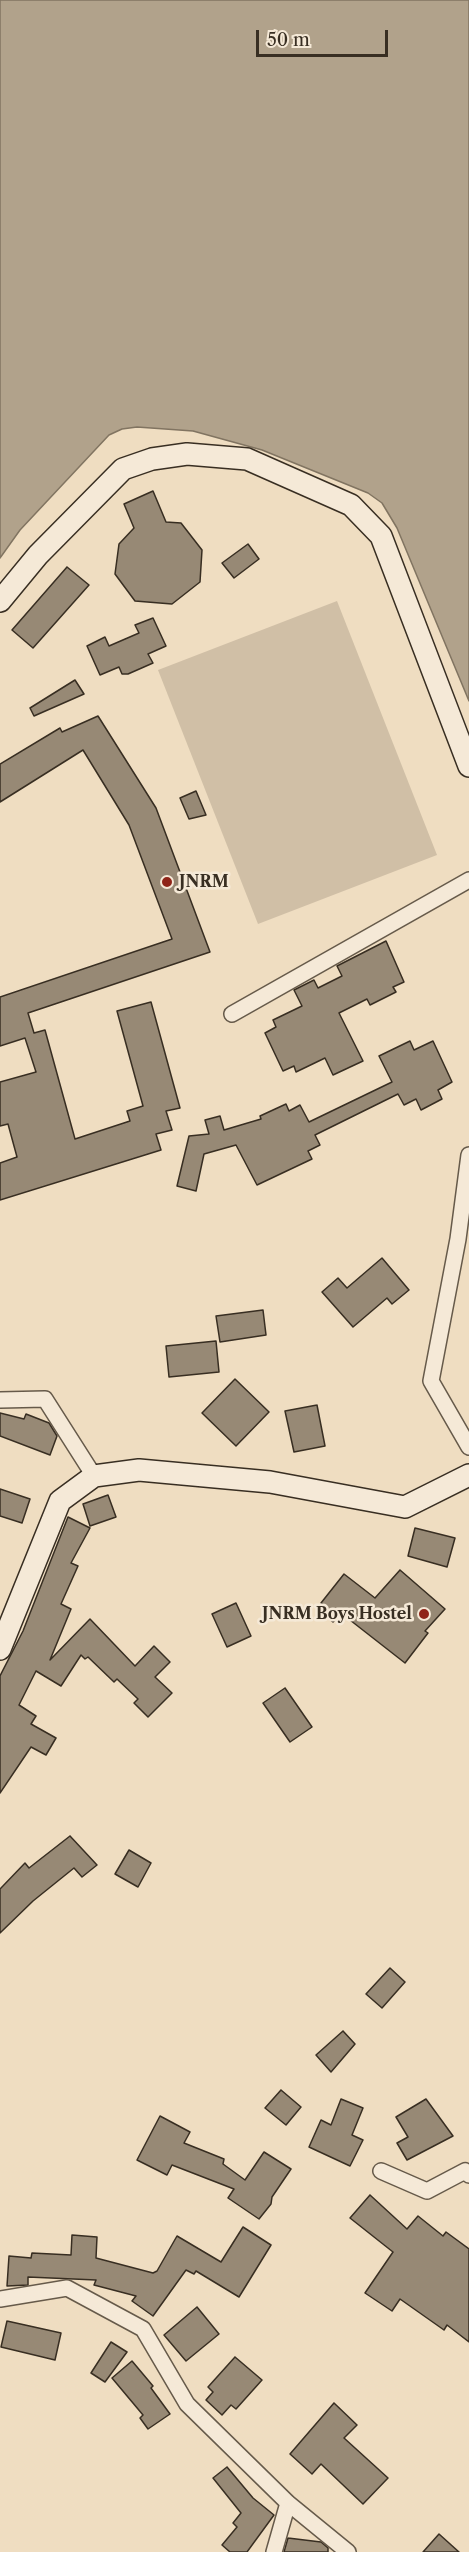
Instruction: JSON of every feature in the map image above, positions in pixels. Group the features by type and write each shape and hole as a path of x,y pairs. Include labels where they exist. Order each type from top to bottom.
{"main road":[{"path":"0,601 38,555 123,469 152,459 188,454 247,459 351,505 381,536 469,766"},
{"path":"0,1649 60,1501 94,1476 139,1470 270,1482 405,1507 469,1475"}],"street":[{"path":"232,1014 469,880"},
{"path":"469,1155 458,1239 430,1381 469,1447"},
{"path":"0,1400 45,1399 94,1476"},
{"path":"381,2171 427,2191 465,2171 469,2175"},
{"path":"0,2299 67,2288 143,2329 187,2404 288,2503 348,2552"},
{"path":"274,2552 288,2503"}],"shaded area":[{"path":"0,0 469,0 469,701 397,528 382,503 368,493 262,450 193,431 137,427 122,429 109,435 20,530 0,558"},
{"path":"337,601 437,855 258,924 158,670"}],"building":[{"path":"153,491 166,522 181,523 202,550 200,582 172,604 135,601 115,574 119,544 134,528 124,504"},
{"path":"248,544 259,559 234,578 222,563"},
{"path":"67,567 89,585 33,648 12,630"},
{"path":"153,618 166,646 148,654 153,663 128,674 122,674 119,667 100,675 87,646 105,637 109,646 139,633 135,625"},
{"path":"75,680 84,694 34,716 30,708"},
{"path":"98,716 156,808 210,952 28,1013 34,1033 45,1030 75,1139 130,1121 127,1111 143,1106 117,1011 151,1002 180,1108 166,1111 172,1130 156,1134 161,1150 0,1200 0,1163 17,1157 8,1124 0,1126 0,1082 36,1072 25,1038 0,1046 0,997 172,939 129,825 83,750 0,802 0,764 60,728 62,732"},
{"path":"196,791 206,815 189,819 180,798"},
{"path":"386,941 404,982 393,987 396,992 370,1005 367,999 339,1013 363,1061 333,1075 325,1058 296,1072 294,1066 283,1071 265,1033 276,1027 273,1020 302,1006 294,990 314,980 318,988 342,976 337,966"},
{"path":"410,1041 414,1050 433,1041 452,1082 438,1090 442,1099 421,1110 416,1099 404,1105 398,1094 315,1135 320,1145 308,1151 312,1159 257,1185 236,1145 204,1154 196,1191 177,1186 189,1136 209,1134 205,1120 220,1116 224,1130 261,1119 260,1116 286,1104 289,1111 300,1105 309,1122 392,1082 379,1056"},
{"path":"382,1258 409,1290 392,1304 387,1298 353,1327 322,1292 338,1278 347,1288"},
{"path":"263,1310 266,1335 220,1342 216,1316"},
{"path":"216,1341 219,1372 169,1377 166,1346"},
{"path":"235,1379 269,1412 236,1446 202,1413"},
{"path":"317,1405 325,1446 294,1452 285,1411"},
{"path":"0,1413 24,1419 26,1414 49,1423 57,1436 50,1455 0,1436"},
{"path":"0,1489 30,1499 22,1523 0,1516"},
{"path":"108,1495 116,1517 90,1526 83,1504"},
{"path":"68,1517 90,1528 71,1563 78,1566 61,1604 71,1609 50,1660 90,1619 135,1666 154,1646 170,1662 155,1677 172,1693 148,1717 134,1703 138,1699 117,1679 114,1682 88,1657 85,1659 81,1655 61,1686 36,1671 19,1705 36,1716 31,1724 56,1738 46,1755 31,1747 0,1793 0,1676 23,1631"},
{"path":"415,1528 455,1538 447,1567 408,1556"},
{"path":"400,1570 445,1609 425,1631 428,1633 405,1663 341,1613 333,1622 321,1612 326,1607 321,1603 344,1574 375,1598"},
{"path":"236,1603 251,1636 227,1647 212,1614"},
{"path":"285,1688 312,1727 290,1742 263,1703"},
{"path":"70,1836 97,1865 82,1877 74,1868 33,1901 0,1933 0,1889 25,1863 29,1868"},
{"path":"129,1850 151,1863 138,1887 115,1874"},
{"path":"390,1968 405,1982 382,2008 366,1994"},
{"path":"343,2031 355,2044 331,2072 316,2055"},
{"path":"281,2090 301,2107 286,2125 265,2108"},
{"path":"341,2099 363,2108 352,2135 363,2140 350,2166 309,2147 321,2120 331,2125"},
{"path":"426,2099 453,2136 407,2160 397,2143 408,2137 396,2117"},
{"path":"160,2116 190,2132 184,2143 224,2159 223,2164 245,2180 264,2152 291,2169 272,2197 271,2204 259,2219 228,2198 234,2189 172,2165 167,2175 137,2160"},
{"path":"370,2195 407,2229 418,2216 443,2236 446,2232 469,2249 469,2342 447,2325 444,2330 400,2299 392,2311 365,2293 393,2252 350,2218"},
{"path":"243,2227 271,2245 239,2297 196,2271 194,2274 186,2270 153,2316 132,2301 136,2296 94,2285 96,2280 28,2277 28,2285 7,2286 9,2256 31,2258 32,2253 71,2255 72,2235 97,2237 96,2258 153,2273 157,2271 177,2236 221,2262"},
{"path":"197,2307 219,2334 186,2361 164,2335"},
{"path":"7,2321 61,2333 55,2360 1,2347"},
{"path":"111,2342 127,2352 105,2382 91,2373"},
{"path":"235,2357 262,2380 236,2409 231,2405 222,2415 206,2400 213,2392 208,2387"},
{"path":"132,2361 153,2386 151,2388 170,2414 148,2429 140,2418 143,2415 112,2378"},
{"path":"334,2403 357,2425 344,2438 388,2478 363,2504 321,2464 312,2474 290,2454"},
{"path":"227,2467 253,2498 274,2515 247,2552 230,2552 222,2545 237,2527 233,2523 241,2513 213,2478"},
{"path":"439,2534 459,2552 423,2552"},
{"path":"288,2538 321,2542 328,2548 328,2552 284,2552"}],"place":[{"name":"JNRM","path":"167,882"},
{"name":"JNRM Boys Hostel","path":"424,1614"}]}
